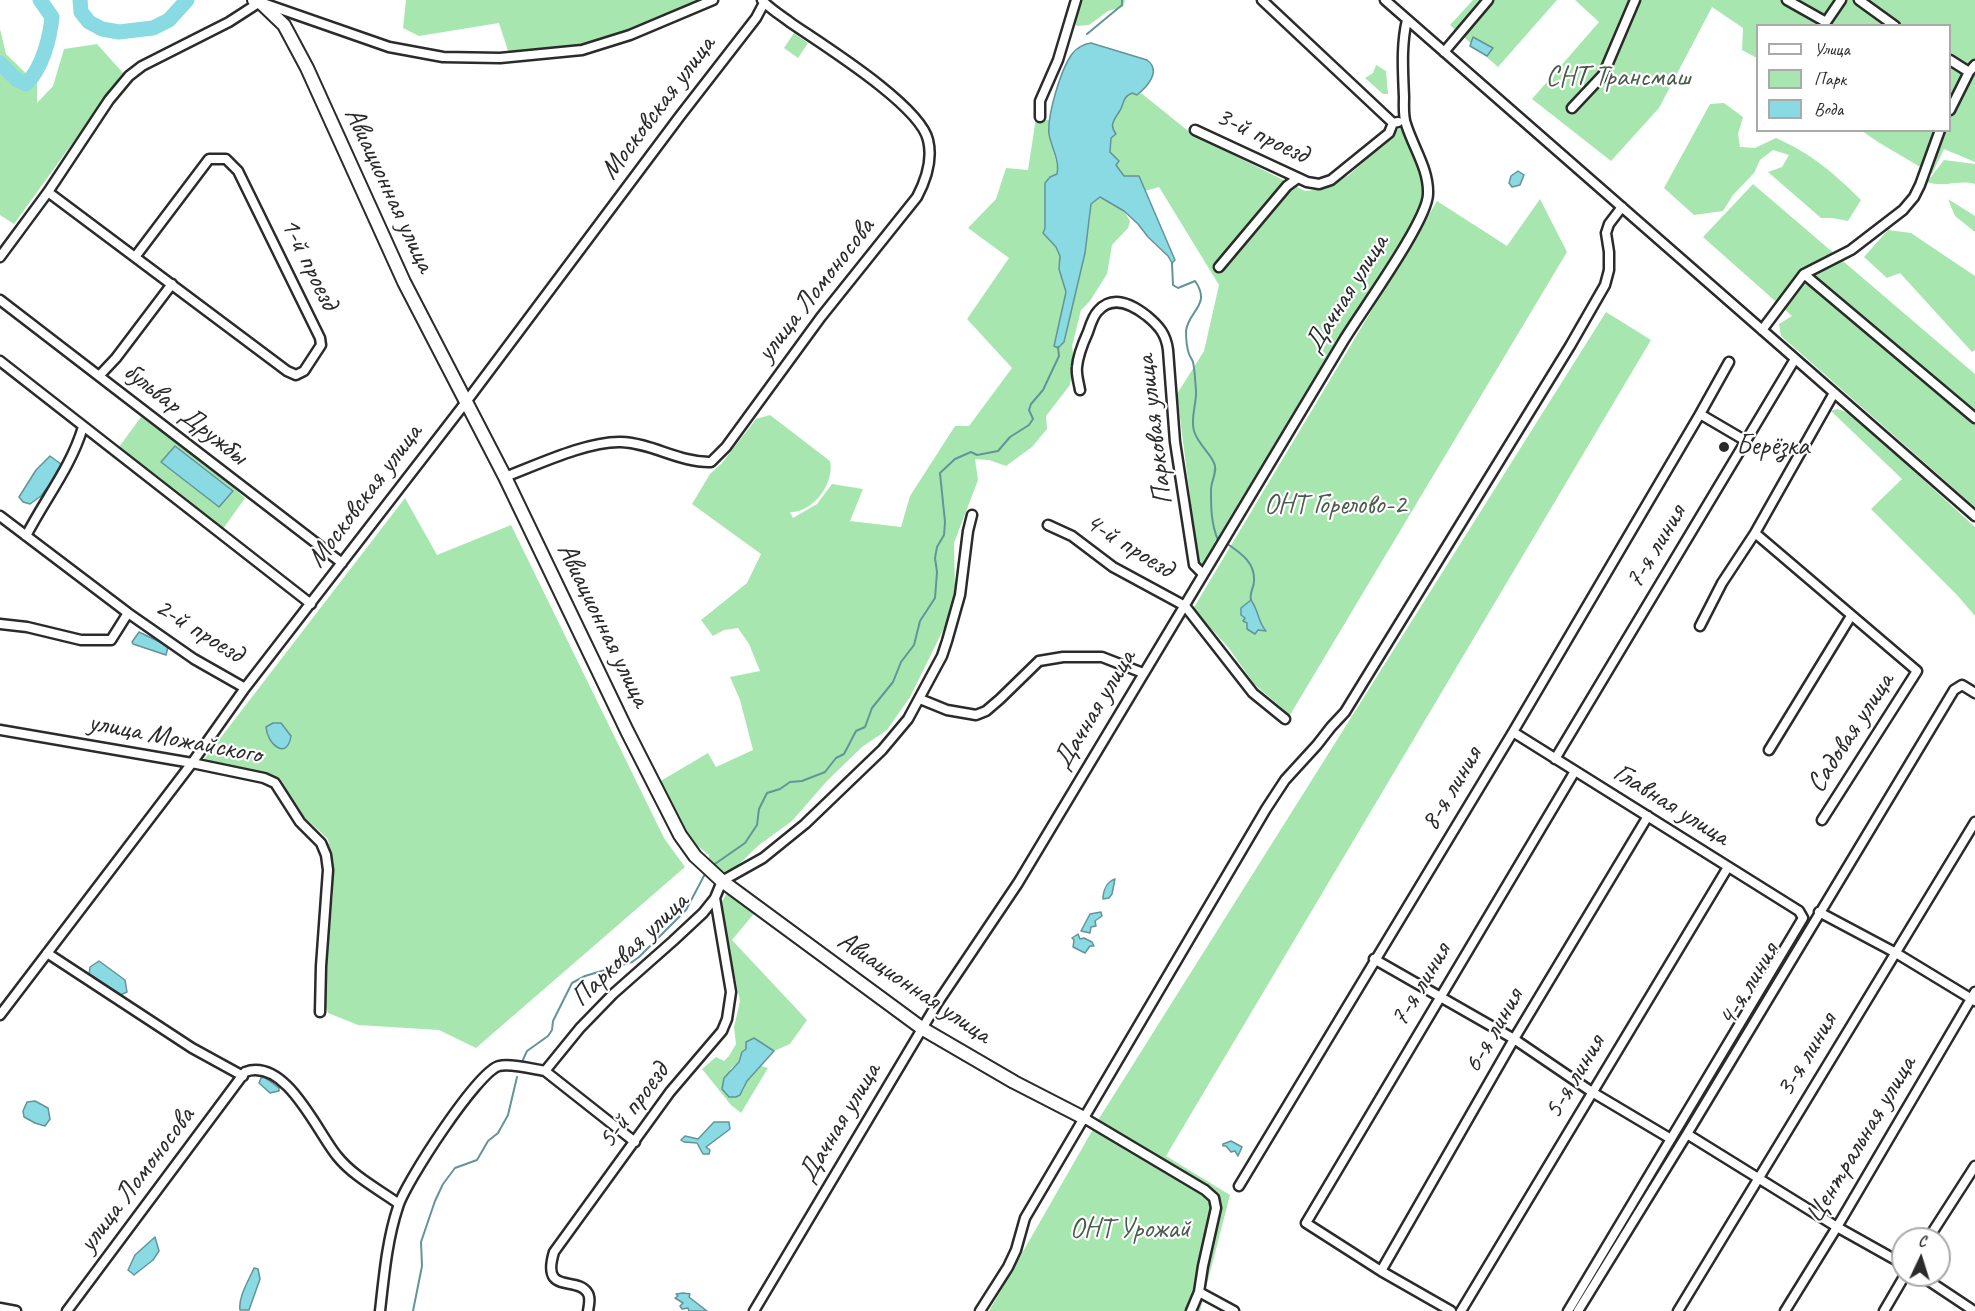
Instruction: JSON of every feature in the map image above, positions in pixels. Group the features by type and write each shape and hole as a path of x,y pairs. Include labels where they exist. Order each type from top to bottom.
{"street":[{"path":"1040,117 1040,101 1058,60 1076,0"},
{"path":"1262,0 1394,123 1404,122"},
{"path":"1385,0 1975,516"},
{"path":"1444,52 1488,0"},
{"path":"1572,108 1603,75 1635,0"},
{"path":"1787,0 1826,22 1841,0"},
{"path":"1859,0 1892,24"},
{"path":"0,257 48,192 109,100 129,76 142,66 229,22 257,1 389,47 444,57 500,58 582,50 630,35 710,1"},
{"name":"Авиационная улица","path":"257,1 284,25 306,68 404,282 505,477 627,731 680,835 695,855 722,881 922,1029 1014,1082 1084,1118"},
{"name":"Московская улица","path":"0,1015 192,763 245,688 466,402 756,18 763,1"},
{"name":"улица Ломоносова","path":"505,477 594,445 621,442 644,446 698,462 711,462 726,447 821,317 917,197 926,179 930,152 928,137 920,122 897,99 763,1"},
{"name":"Дачная улица","path":"754,1311 922,1029 1018,883 1425,209 1428,185 1424,169 1404,122 1403,55 1407,20"},
{"path":"1951,61 1969,72"},
{"path":"1951,108 1969,72 1975,65"},
{"name":"3-й проезд","path":"1195,130 1307,182 1319,184 1331,180 1389,133 1394,123"},
{"path":"1762,330 1804,274 1851,250 1903,210 1920,185 1939,132"},
{"name":"1-й проезд","path":"48,192 287,371 296,375 303,371 321,345 320,338 238,171 226,159 209,159 135,257"},
{"path":"1219,267 1287,186 1298,178"},
{"path":"980,1311 1008,1267 1016,1250 1025,1218 1266,809 1284,780 1317,746 1345,712 1605,285 1609,270 1606,233 1609,224 1622,207"},
{"path":"1804,274 1975,418"},
{"path":"99,376 116,358 172,284"},
{"name":"бульвар Дружбы","path":"0,300 342,563"},
{"name":"Парковая улица","path":"1080,390 1077,369 1079,357 1098,311 1111,304 1122,302 1135,307 1162,331 1168,350 1176,442 1194,565 1203,574"},
{"name":"7-я линия","path":"1555,759 1795,359"},
{"path":"0,361 311,604"},
{"name":"8-я линия","path":"1239,1186 1513,732 1729,362"},
{"path":"1700,626 1722,583 1755,532 1834,393"},
{"path":"1700,414 1746,441"},
{"path":"26,536 42,505 63,475 78,442 82,427"},
{"name":"Парковая улица","path":"545,1071 580,1028 613,994 674,941 715,898 722,881 764,858 805,824 882,750 909,719 942,656 950,631 960,595 972,515"},
{"name":"2-й проезд","path":"0,516 128,613 194,659 245,688"},
{"name":"4-й проезд","path":"1048,525 1072,536 1113,567 1185,606"},
{"path":"1755,532 1851,616 1769,750"},
{"path":"1185,606 1253,693 1285,719"},
{"name":"2-й проезд","path":"0,624 27,627 81,640 111,640 128,613"},
{"name":"Садовая улица","path":"1822,820 1917,671 1851,616"},
{"path":"920,699 947,710 976,715 986,711 1039,661 1063,657 1102,657 1143,673"},
{"name":"4-я линия","path":"1578,1311 1954,690 1962,685 1975,693"},
{"name":"улица Можайского","path":"0,730 192,763 264,778 275,783 300,822 321,843 326,855 328,870 320,1012"},
{"name":"Главная улица","path":"1513,732 1799,911 1803,918 1671,1139"},
{"name":"7-я линия","path":"1381,1270 1306,1223 1575,771"},
{"name":"6-я линия","path":"1381,1270 1514,1039 1648,816"},
{"name":"3-я линия","path":"1678,1311 1975,822"},
{"name":"5-я линия","path":"1461,1311 1728,867"},
{"name":"5-й проезд","path":"588,1311 590,1299 587,1292 582,1288 560,1283 554,1278 551,1262 554,1252 670,1092 717,1038 728,1019 731,992 715,898"},
{"path":"1819,912 1974,997"},
{"path":"47,953 192,1048 243,1076 245,1072 255,1069 279,1080 300,1100 337,1156 348,1167 399,1204"},
{"path":"1374,959 1514,1039 1592,1092 1671,1139 1568,1311"},
{"name":"Центральная улица","path":"1785,1311 1974,997"},
{"path":"380,1311 390,1238 399,1204 443,1129 493,1068 501,1065 545,1071 634,1142"},
{"name":"улица Ломоносова","path":"67,1311 243,1076"},
{"path":"1084,1118 1205,1190 1214,1198 1216,1208 1199,1292 1191,1311"},
{"path":"1687,1134 1837,1227 1891,1257"},
{"path":"1936,1227 1975,1166"},
{"path":"1381,1270 1451,1311"},
{"path":"1884,1311 1898,1287"},
{"path":"1938,1287 1974,1311"},
{"path":"1199,1292 1234,1311"},
{"path":"0,1308 16,1311"}],"green space":[{"path":"406,0 699,0 627,32 581,46 509,54 499,23 419,36 403,28"},
{"path":"1072,0 1125,0 1123,7 1108,11 1089,25 1077,26 1068,18"},
{"name":"СНТ Трансмаш","path":"1473,0 1557,0 1498,67 1450,25"},
{"name":"СНТ Трансмаш","path":"1575,0 1975,0 1975,162 1944,149 1932,174 1863,132 1951,132 1951,24 1756,24 1756,57 1742,50 1743,28 1712,7 1659,108 1611,161 1532,99 1599,22"},
{"path":"0,29 6,54 37,84 37,103 53,86 64,49 97,44 123,73 14,224 0,215"},
{"path":"794,33 808,43 798,58 784,48"},
{"path":"1376,65 1386,71 1388,94 1383,94 1365,78 1373,73"},
{"path":"1132,93 1137,95 1141,93 1192,134 1305,191 1323,189 1349,175 1401,127 1420,171 1423,195 1418,213 1267,457 1203,568 1198,560 1177,394 1204,351 1219,285 1159,187 1145,191 1139,176 1124,176 1116,165 1118,160 1110,152 1110,137 1115,116 1125,96"},
{"path":"1724,103 1743,117 1738,134 1740,147 1755,148 1776,138 1812,158 1851,190 1861,200 1848,221 1821,218 1768,172 1782,167 1789,155 1773,150 1760,160 1754,173 1733,195 1723,211 1694,215 1664,188 1710,104"},
{"path":"1036,118 1049,120 1049,136 1058,168 1057,174 1045,183 1043,233 1056,247 1060,256 1059,269 1066,292 1054,345 1058,348 1064,342 1085,253 1091,204 1100,197 1124,211 1130,221 1128,228 1112,245 1107,274 1090,301 1081,310 1072,346 1074,361 1070,385 1046,416 1047,429 1032,447 1006,466 989,460 975,459 978,480 954,543 955,589 948,620 910,697 887,730 862,747 827,781 792,821 759,845 738,865 722,873 712,866 709,855 685,836 659,782 708,753 716,767 753,750 740,700 730,677 760,671 749,644 738,628 724,630 713,636 701,620 747,583 761,554 692,504 710,474 722,463 756,419 770,415 830,461 831,470 826,487 807,508 790,512 793,518 817,504 832,484 863,489 850,521 901,527 910,496 955,426 969,426 1012,368 967,319 1009,258 968,228 996,199 1006,168 1028,170"},
{"path":"1944,160 1975,164 1975,184 1927,182"},
{"path":"1753,184 1975,374 1975,507 1781,336 1779,324 1792,316 1703,237"},
{"name":"ОНТ Горелово-2","path":"1540,199 1567,252 1290,715 1254,684 1228,647 1193,609 1437,201 1507,246"},
{"path":"1948,199 1975,216 1975,232 1955,216"},
{"path":"1888,230 1911,233 1975,276 1975,350 1972,352 1900,273 1887,278 1864,257"},
{"name":"ОНТ Урожай","path":"1606,312 1651,340 1166,1156 1230,1195 1200,1311 989,1311 1100,1117"},
{"path":"1837,409 1859,421 1975,527 1975,616 1871,509 1902,479 1831,411"},
{"path":"141,417 215,471 245,498 223,529 119,447","holes":["175,446 233,490 219,507 162,462"]},
{"path":"405,498 437,555 511,525 664,838 685,867 476,1048 439,1030 358,1025 328,1013 323,996 333,894 328,839 301,814 280,778 202,762"},
{"path":"727,893 757,910 732,940 807,1020 790,1044 774,1051 754,1038 740,1056 739,1062 730,1069 743,1091 747,1081 761,1066 768,1068 741,1113 731,1105 702,1069 716,1057 724,1061 736,1044 734,1027 740,1001 720,905"}],"water":[{"path":"1473,37 1493,48 1487,56 1470,46"},
{"path":"1091,43 1147,60 1153,69 1151,79 1145,88 1137,95 1132,93 1125,99 1113,123 1116,134 1111,138 1110,152 1119,161 1116,165 1124,176 1139,176 1175,260 1172,263 1168,256 1124,211 1100,197 1091,204 1085,253 1064,342 1058,348 1054,346 1066,292 1059,269 1060,256 1056,247 1043,233 1045,183 1057,174 1058,169 1049,134 1050,116 1063,70 1068,61 1078,48"},
{"path":"1518,171 1524,175 1520,185 1512,187 1509,183 1511,176"},
{"path":"175,446 233,491 219,507 161,462"},
{"path":"50,456 61,464 61,469 41,496 30,504 23,502 19,497 36,470"},
{"path":"1251,600 1266,631 1258,630 1255,634 1247,629 1247,623 1243,621 1245,618 1241,615 1241,608"},
{"path":"139,632 168,647 166,655 133,644"},
{"path":"273,723 281,723 291,736 286,748 277,747 270,739 266,727"},
{"path":"1115,879 1112,894 1109,898 1103,899 1106,887"},
{"path":"1101,912 1102,916 1095,921 1096,926 1091,927 1090,933 1081,931 1090,914"},
{"path":"1078,934 1080,939 1084,938 1092,942 1094,946 1090,946 1085,953 1073,947 1072,938"},
{"path":"99,961 125,980 127,992 120,995 104,988 89,975 90,967"},
{"path":"754,1038 774,1051 747,1081 740,1095 729,1097 722,1089 724,1078 739,1062 742,1052 746,1049 746,1042"},
{"path":"264,1077 279,1088 279,1091 270,1093 259,1083"},
{"path":"35,1101 48,1108 50,1119 45,1126 24,1117 23,1111 27,1102"},
{"path":"714,1122 729,1122 730,1129 706,1147 710,1150 709,1154 703,1154 697,1143 681,1140 685,1136 698,1139"},
{"path":"1231,1141 1242,1147 1238,1156 1235,1151 1231,1152 1223,1146"},
{"path":"155,1237 159,1251 153,1260 134,1275 128,1270 135,1255"},
{"path":"254,1268 258,1269 260,1279 249,1310 240,1310 242,1294"},
{"path":"676,1294 690,1294 689,1297 707,1311 682,1309 680,1306 683,1303 675,1298 678,1296"}],"waterway":[{"path":"0,63 17,80 26,84 32,78 41,62 52,17 40,0"},
{"path":"80,0 81,12 89,22 102,29 119,32 153,28 169,20 187,0"},
{"path":"1087,34 1122,5 1122,0"},
{"path":"1172,263 1173,285 1178,288 1195,281 1200,289 1200,302 1188,324 1186,336 1195,376 1194,431 1215,466 1211,503 1218,540"},
{"path":"712,866 745,843 757,825 759,809 767,793 780,789 790,782 802,781 825,772 836,758 844,754 856,731 865,727 872,708 893,682 901,662 914,645 920,621 935,598 937,572 935,558 937,547 944,535 945,522 940,473 955,459 971,452 977,455 998,451 1010,437 1029,425 1033,419 1029,410 1031,404 1043,390 1059,356 1058,347"},
{"path":"1229,545 1250,564 1254,575 1251,600"},
{"path":"521,1064 527,1051 548,1036 552,1030 553,1021 572,983 585,976 632,962 639,957 686,910 706,872"},
{"path":"413,1311 422,1266 421,1242 435,1201 443,1184 455,1168 477,1160 488,1141 498,1133 508,1115 517,1077"}],"place":[{"name":"Берёзка","path":"1724,447"}]}
